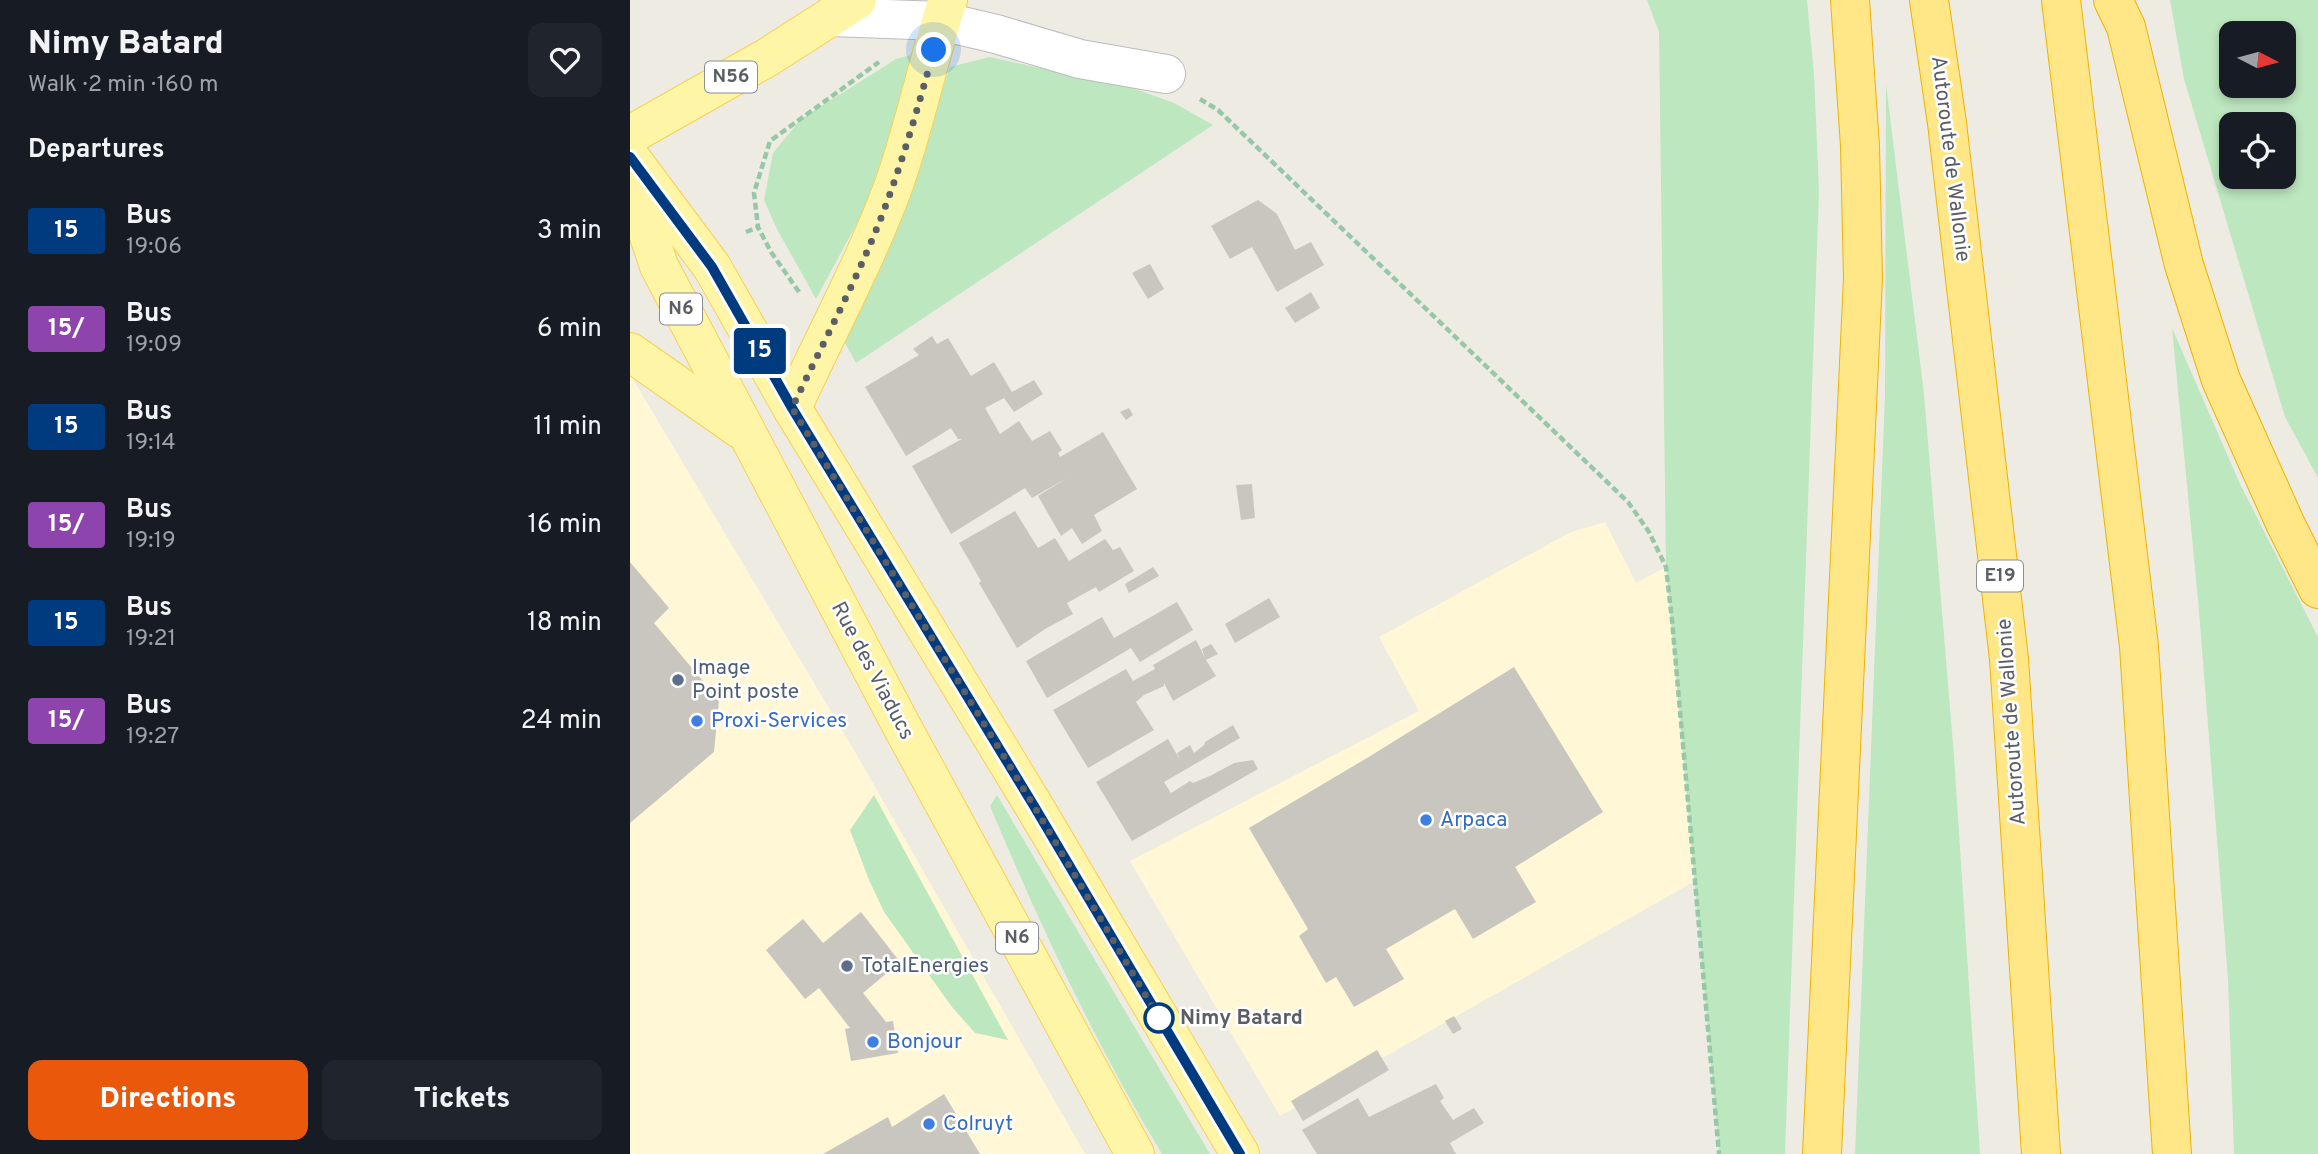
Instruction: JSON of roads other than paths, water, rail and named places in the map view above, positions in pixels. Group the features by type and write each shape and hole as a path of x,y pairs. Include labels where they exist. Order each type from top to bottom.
{"highway":[{"path":"1822,1154 1863,278 1860,146 1850,0"},
{"name":"Autoroute de Wallonie","path":"1929,0 1947,123 2009,659 2041,1154"},
{"path":"2061,0 2139,646 2172,1154"},
{"path":"2113,0 2126,27 2185,265 2221,380 2285,523 2318,589"}],"main road":[{"name":"N56","path":"630,135 768,57 844,8"},
{"path":"792,408 892,190 917,112 944,11"},
{"name":"N6","path":"630,157 712,267 792,408 1034,806 1240,1154"},
{"name":"Rue des Viaducs","path":"630,178 659,267 899,721 1135,1154"},
{"path":"630,352 748,435"}],"lane":[{"path":"844,8 944,11 996,34 1080,59 1166,74"}],"place":[{"name":"Image Point poste","path":"678,680"},
{"name":"Proxi-Services","path":"697,721"},
{"name":"Arpaca","path":"1426,820"},
{"name":"TotalEnergies","path":"847,966"},
{"name":"Nimy Batard","path":"1159,1018"},
{"name":"Bonjour","path":"873,1042"},
{"name":"Colruyt","path":"929,1124"}]}
